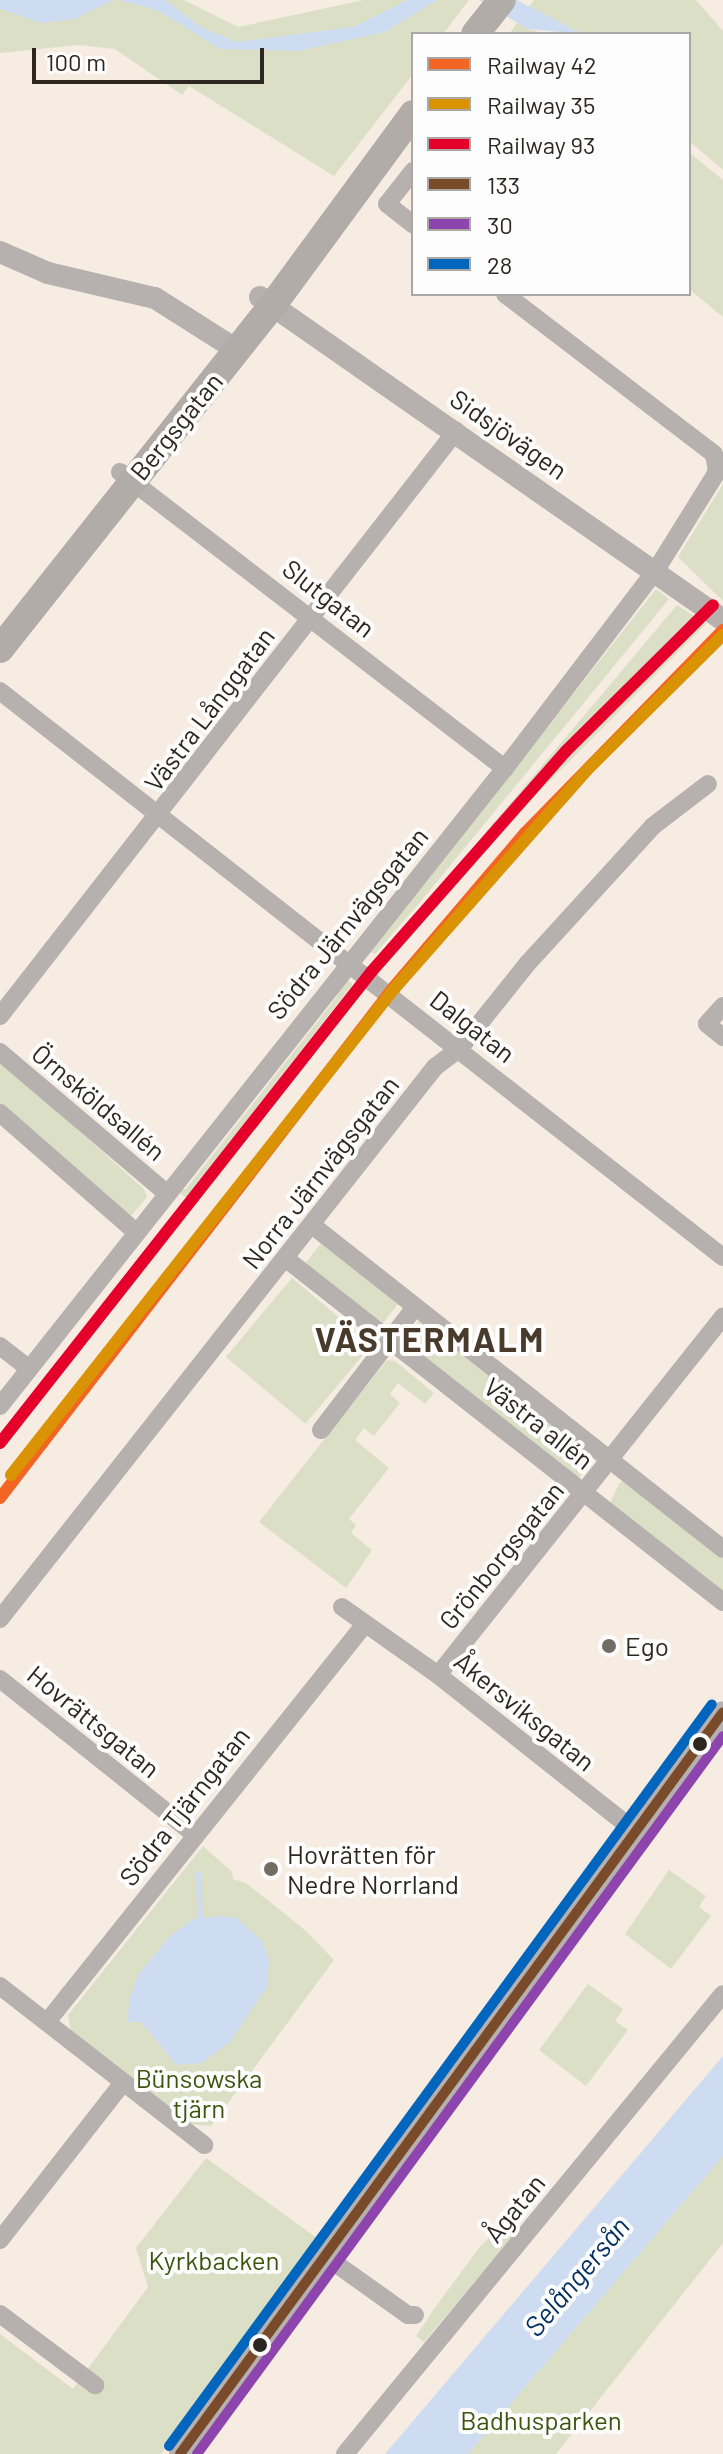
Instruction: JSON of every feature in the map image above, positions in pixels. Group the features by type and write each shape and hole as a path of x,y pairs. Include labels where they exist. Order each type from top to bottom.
{"highway":[{"path":"477,32 502,0"},
{"name":"Bergsgatan","path":"0,626 126,477 411,117"},
{"name":"Bergsgatan","path":"0,649 126,477"}],"street":[{"path":"411,174 387,204 411,222"},
{"path":"0,252 48,273 155,298 231,345"},
{"name":"Södra Järnvägsgatan","path":"0,1406 165,1192 505,768 656,570 719,463 714,454 508,296"},
{"name":"Sidsjövägen","path":"266,301 656,570 723,620"},
{"name":"Västra Långgatan","path":"0,1016 162,814 456,431"},
{"name":"Slutgatan","path":"126,477 505,768"},
{"name":"Dalgatan","path":"0,691 162,814 723,1257"},
{"name":"Norra Järnvägsgatan","path":"0,1619 435,1067 459,1049 528,963 653,826 708,784"},
{"path":"723,1006 707,1024 723,1037"},
{"name":"Örnsköldsallén","path":"0,1052 165,1192"},
{"path":"0,1113 135,1231"},
{"name":"Västra allén","path":"312,1225 612,1458 723,1549"},
{"name":"Västra allén","path":"285,1258 392,1338 723,1602"},
{"path":"321,1430 415,1307"},
{"name":"Grönborgsgatan","path":"438,1675 586,1493 723,1317"},
{"path":"0,1346 29,1369"},
{"name":"Åkersviksgatan","path":"342,1607 438,1675 636,1832"},
{"name":"Södra Tjärngatan","path":"47,2022 194,1834 365,1624"},
{"name":"Hovrättsgatan","path":"0,1679 194,1834"},
{"path":"180,2454 723,1712"},
{"path":"0,1986 204,2145"},
{"name":"Ågatan","path":"345,2454 723,1994"},
{"path":"0,2240 122,2084"},
{"path":"325,2256 408,2315 415,2315"},
{"path":"0,2314 95,2385"}],"green space":[{"path":"0,0 184,0 238,27 364,0 469,0 445,32 411,32 411,77 334,176 189,86 182,95 115,49 79,45 0,53"},
{"path":"534,0 696,0 723,31 723,170 691,143 691,32 578,32 540,13 528,29 539,32 510,32"},
{"path":"691,154 723,180 723,317 691,291"},
{"path":"723,484 723,601 678,557"},
{"path":"656,589 669,599 422,900 375,954 370,952"},
{"path":"677,605 706,624 510,821 379,970 381,957"},
{"path":"344,978 353,984 186,1198 176,1190 186,1189 336,998"},
{"path":"0,1060 144,1189 147,1197 132,1215 124,1213 0,1105"},
{"path":"322,1242 399,1302 383,1324 305,1263"},
{"path":"292,1278 372,1345 305,1424 226,1357"},
{"path":"421,1319 593,1456 579,1478 405,1343 403,1336"},
{"path":"387,1360 395,1361 434,1393 425,1404 398,1383 390,1394 400,1403 374,1436 364,1428 355,1440 389,1468 349,1519 356,1525 351,1533 372,1550 346,1588 259,1522"},
{"path":"627,1481 723,1556 723,1591 610,1503 620,1482"},
{"name":"Bünsowska tjärn","path":"203,1846 232,1872 233,1879 246,1883 305,1930 334,1960 211,2126 189,2124 71,2032 68,2015","holes":["138,1975 176,2065 141,2022 127,2022"]},
{"path":"669,1870 706,1896 699,1907 711,1916 671,1969 625,1934"},
{"path":"588,1984 623,2009 615,2021 628,2030 586,2086 539,2050"},
{"name":"Badhusparken","path":"723,2156 723,2243 556,2454 468,2454"},
{"name":"Kyrkbacken","path":"206,2158 317,2238 161,2454 0,2454 0,2334 73,2389 148,2287 136,2248"},
{"path":"508,2218 516,2226 514,2235 424,2342 416,2336 434,2309 479,2248"}],"water":[{"path":"0,0 114,0 75,19 42,23 0,9"},
{"path":"119,0 165,0 201,27 236,42 354,27 408,0 437,0 385,32 298,51 220,49 159,11"},
{"path":"479,0 517,0 578,32 528,29"},
{"name":"Bünsowska tjärn","path":"237,1918 262,1941 269,1959 267,1987 230,2042 202,2063 176,2065 141,2022 127,2022 130,1998 138,1975 170,1936 193,1919"},
{"name":"Selångersån","path":"723,2056 723,2156 468,2454 385,2454"}],"waterway":[{"path":"198,1873 200,1918"}],"rail line":[{"name":"93","path":"0,1443 372,971 566,751 713,605"},
{"name":"42","path":"0,1498 393,988 525,833 723,630"},
{"name":"35","path":"11,1475 394,989 587,770 723,635"}],"transit line":[{"name":"28","path":"169,2446 712,1704"},
{"name":"133","path":"180,2454 723,1712"},
{"name":"30","path":"197,2454 723,1736"}],"place":[{"name":"Ego","path":"609,1646"},
{"name":"Hovrätten för Nedre Norrland","path":"271,1869"}],"district":[{"name":"VÄSTERMALM","path":"430,1339"}]}
